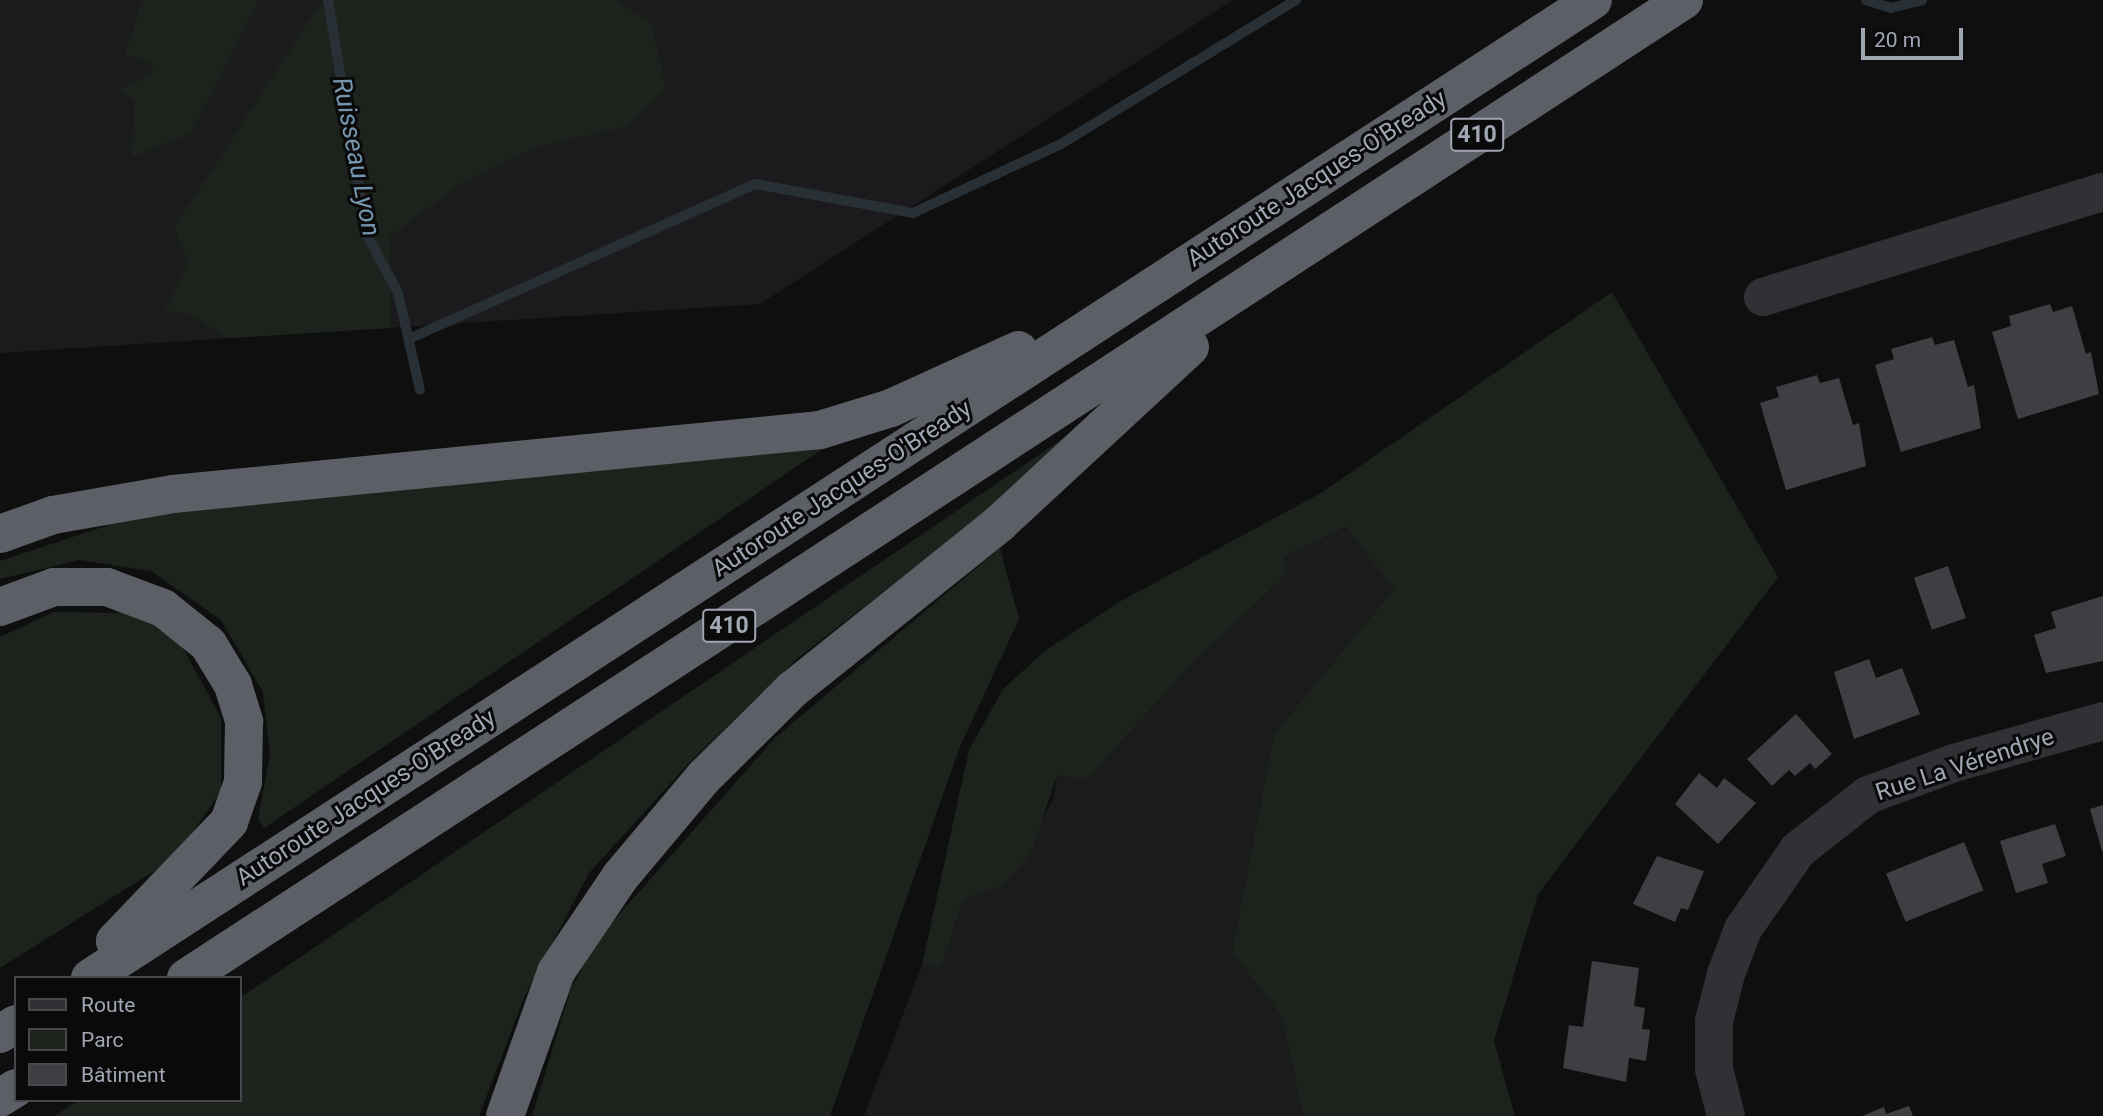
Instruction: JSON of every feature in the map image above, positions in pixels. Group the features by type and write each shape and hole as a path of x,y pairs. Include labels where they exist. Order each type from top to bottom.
{"highway":[{"name":"Autoroute Jacques-O'Bready","path":"93,976 1593,0"},
{"name":"Autoroute Jacques-O'Bready","path":"189,976 1271,273 1684,0"},
{"path":"505,1116 556,972 620,877 704,777 793,688 1000,523 1271,273"},
{"path":"0,534 53,515 173,494 833,428 928,392 1153,286"},
{"path":"0,607 54,587 107,587 163,608 208,644 233,685 244,722 243,782 229,822 80,976"}],"street":[{"path":"1763,297 2103,192"},
{"name":"Rue La Vérendrye","path":"1726,1116 1714,1057 1726,974 1743,929 1797,850 1868,795 1954,763 2103,721"}],"shaded area":[{"path":"0,0 1233,0 760,304 0,353"},
{"path":"1347,527 1394,589 1274,734 1232,952 1282,1017 1303,1116 864,1116 922,965 942,965 963,900 1003,885 1053,800 1057,774 1087,780 1195,660 1284,577 1284,557"}],"green space":[{"path":"142,0 259,0 191,133 131,158 135,101 120,89 153,73 151,63 125,55"},
{"path":"323,0 614,0 651,22 666,89 628,126 536,147 461,184 390,236 391,328 228,338 190,315 165,310 188,263 174,227"},
{"path":"1612,292 1778,577 1538,894 1494,1041 1515,1116 1303,1116 1282,1017 1232,952 1274,734 1394,589 1346,527 1284,557 1284,577 1195,660 1087,780 1057,775 1031,853 1003,885 963,900 942,965 922,965 969,750 1003,689 1046,650 1121,601 1321,493"},
{"path":"1071,433 991,508 798,658 688,764 589,873 525,995 479,1116 55,1116 76,1102 242,1102 242,997"},
{"path":"824,448 264,828 258,819 270,755 263,692 221,620 151,571 79,560 0,579 0,561 142,514"},
{"path":"1000,548 1019,619 959,749 830,1116 532,1116 571,988 601,935 775,738"},
{"path":"54,612 123,613 153,623 182,646 221,718 221,791 175,858 0,968 0,637"}],"building":[{"path":"2050,304 2053,312 2072,306 2086,354 2091,352 2099,394 2018,419 1992,332 2011,326 2009,316"},
{"path":"1932,337 1935,345 1954,340 1968,387 1974,385 1981,428 1901,452 1875,365 1894,359 1891,349"},
{"path":"1817,375 1820,383 1839,378 1853,425 1859,423 1866,466 1786,490 1760,403 1779,397 1776,387"},
{"path":"1948,566 1966,618 1932,630 1914,578"},
{"path":"2103,596 2103,661 2046,673 2034,635 2056,628 2051,612"},
{"path":"1869,659 1876,678 1902,668 1920,714 1854,739 1834,672"},
{"path":"1796,714 1832,754 1815,769 1810,763 1795,776 1789,770 1772,786 1747,759"},
{"path":"1699,773 1717,788 1724,778 1756,803 1718,844 1675,804"},
{"path":"2103,805 2103,851 2102,851 2090,809"},
{"path":"2055,824 2066,856 2042,864 2048,883 2016,893 2000,841"},
{"path":"1964,842 1983,890 1906,922 1886,873"},
{"path":"1657,856 1704,871 1688,910 1681,908 1675,922 1633,904"},
{"path":"1592,961 1639,968 1634,1006 1645,1008 1642,1029 1650,1030 1646,1061 1629,1058 1626,1082 1563,1068 1569,1025 1583,1027"},
{"path":"1909,1106 1913,1116 1862,1116 1884,1107 1886,1114"}],"waterway":[{"name":"Ruisseau Lyon","path":"328,0 367,235 398,293 420,390"},
{"path":"411,338 756,184 913,213 1061,144 1296,0"},
{"path":"1866,0 1891,8 1922,0"}]}
